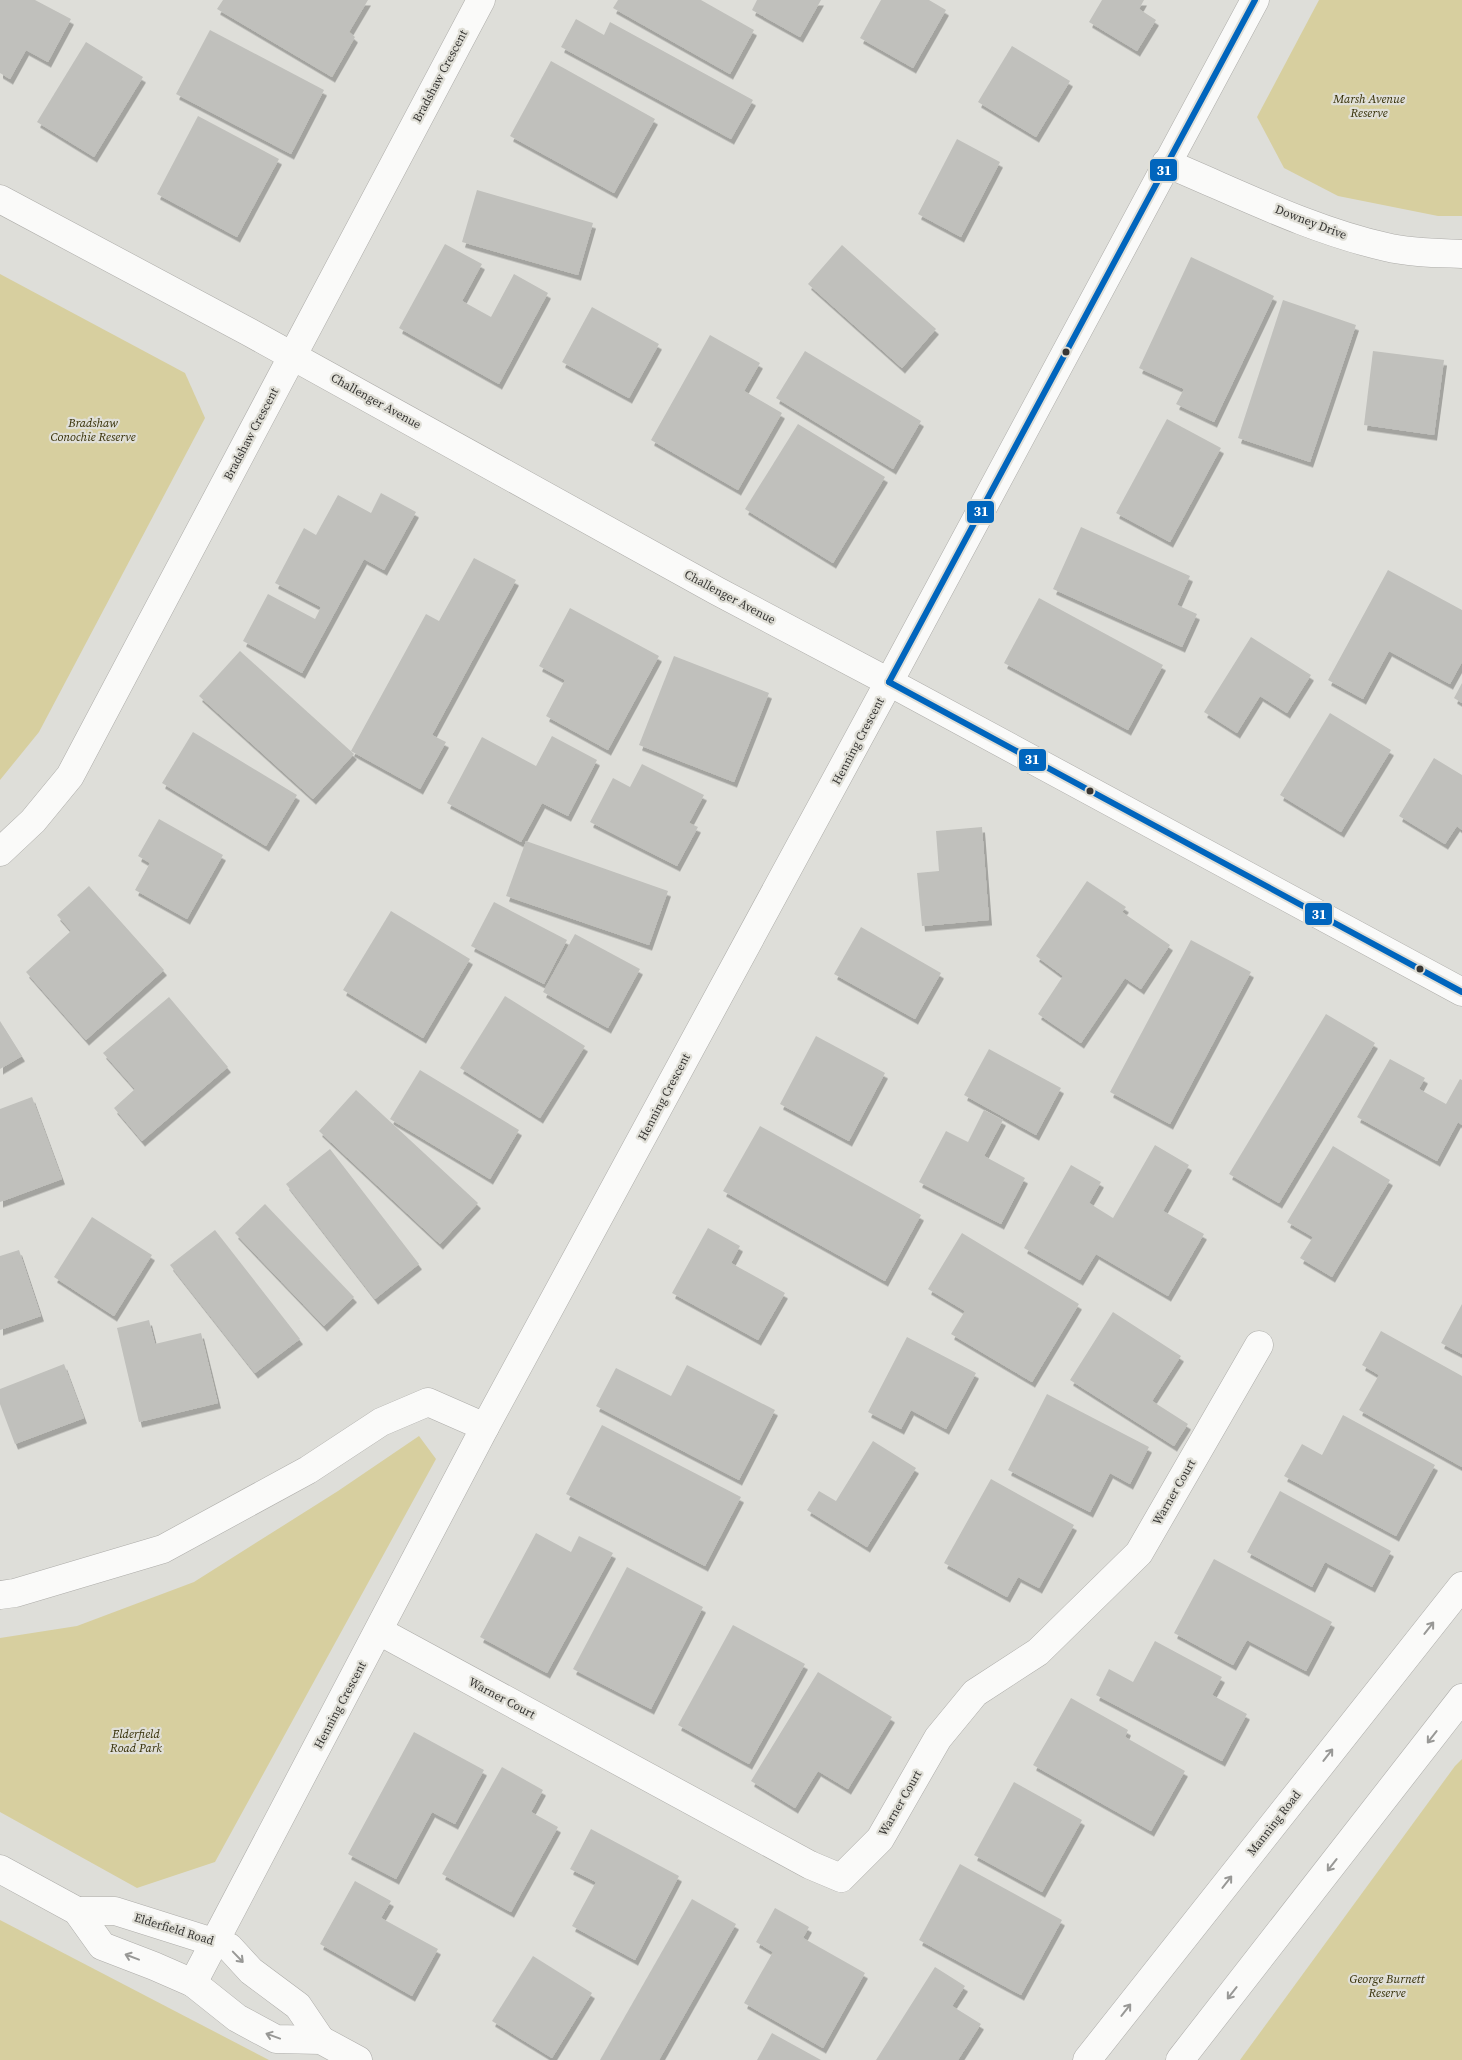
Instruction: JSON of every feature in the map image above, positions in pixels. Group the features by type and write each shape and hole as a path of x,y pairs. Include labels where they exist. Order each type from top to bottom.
{"street":[{"name":"Bradshaw Crescent","path":"0,852 33,821 70,776 480,0"},
{"name":"Henning Crescent","path":"193,1984 485,1427 890,682 1166,163 1255,0"},
{"name":"Downey Drive","path":"1166,163 1326,230 1387,247 1431,253 1462,254"},
{"name":"Challenger Avenue","path":"0,199 292,355 708,586 890,682 1462,992"},
{"name":"Warner Court","path":"379,1631 810,1865 841,1878 880,1839 938,1738 975,1693 1038,1652 1139,1554 1260,1345"},
{"path":"0,1595 15,1593 163,1549 308,1470 382,1422 428,1402 485,1427"},
{"name":"Manning Road","path":"1087,2060 1462,1586"},
{"path":"1180,2060 1462,1698"},
{"name":"Elderfield Road","path":"0,1869 77,1911 102,1946 154,1966 193,1984 237,2018 276,2039 321,2040 358,2060"},
{"name":"Elderfield Road","path":"77,1911 115,1911 229,1947 251,1970 298,2006 321,2040"}],"green space":[{"name":"Marsh Avenue Reserve","path":"1319,0 1462,0 1462,216 1438,216 1338,196 1284,168 1257,117"},
{"name":"Bradshaw Conochie Reserve","path":"0,274 185,373 205,418 39,732 0,780"},
{"name":"Elderfield Road Park","path":"419,1436 436,1459 215,1862 137,1888 0,1812 0,1638 77,1626 194,1582 338,1491"},
{"name":"George Burnett Reserve","path":"1462,1759 1462,2060 1240,2060 1455,1766"},
{"path":"0,1920 269,2060 0,2060"}],"building":[{"path":"0,0 35,0 71,19 48,62 26,50 10,79 0,73"},
{"path":"223,0 368,0 349,32 355,37 332,77 217,9"},
{"path":"618,0 701,0 754,30 730,74 613,8"},
{"path":"757,0 821,0 800,37 752,10"},
{"path":"881,0 929,0 946,10 913,68 860,38"},
{"path":"1102,0 1144,0 1139,9 1156,20 1137,51 1089,22"},
{"path":"576,19 604,35 610,22 753,100 731,139 561,47"},
{"path":"210,30 324,90 291,154 176,94"},
{"path":"86,42 143,77 94,157 37,122"},
{"path":"1012,46 1070,81 1036,137 978,102"},
{"path":"551,61 655,119 614,193 510,136"},
{"path":"198,116 279,159 237,237 157,194"},
{"path":"957,139 1000,162 961,237 918,214"},
{"path":"477,190 593,223 578,275 462,242"},
{"path":"445,244 482,264 462,301 491,317 514,274 548,293 499,384 399,328"},
{"path":"842,245 936,329 902,368 808,284"},
{"path":"1191,257 1274,296 1214,422 1176,404 1184,389 1139,368"},
{"path":"1283,300 1356,325 1310,462 1238,438"},
{"path":"592,307 659,344 629,398 562,362"},
{"path":"710,335 760,363 744,391 782,413 738,490 651,440"},
{"path":"805,351 921,421 893,469 776,398"},
{"path":"1373,351 1444,360 1434,435 1364,425"},
{"path":"1167,419 1221,448 1170,542 1116,513"},
{"path":"798,424 885,477 833,563 745,509"},
{"path":"381,493 416,512 384,570 364,559 302,673 243,641 268,594 315,619 321,607 275,583 304,528 316,535 338,495 371,513"},
{"path":"1081,527 1190,576 1177,605 1197,614 1182,647 1053,589"},
{"path":"474,558 516,580 432,735 446,742 420,789 351,751 426,614 439,621"},
{"path":"1388,570 1462,610 1462,662 1450,684 1389,651 1363,699 1328,680"},
{"path":"1039,598 1163,665 1128,730 1004,663"},
{"path":"570,608 659,656 608,750 546,716 565,680 539,666"},
{"path":"1251,637 1311,675 1287,713 1260,696 1237,733 1204,712"},
{"path":"240,651 354,754 313,799 199,696"},
{"path":"674,656 769,693 734,782 639,745"},
{"path":"1462,683 1462,703 1454,698"},
{"path":"1330,713 1391,750 1341,832 1280,795"},
{"path":"193,732 297,795 266,846 162,783"},
{"path":"552,736 597,760 568,816 542,803 521,842 447,803 482,737 536,766"},
{"path":"1434,758 1462,775 1462,830 1457,826 1445,844 1399,816"},
{"path":"642,764 704,795 689,823 698,827 677,866 590,822 613,778 630,787"},
{"path":"159,819 223,855 187,919 135,890 150,863 138,856"},
{"path":"982,827 989,920 922,926 917,873 939,871 936,831"},
{"path":"526,841 668,891 649,945 506,896"},
{"path":"1087,881 1126,907 1122,912 1170,945 1141,989 1125,978 1081,1043 1038,1014 1063,976 1036,956"},
{"path":"89,886 164,970 86,1040 26,972 71,931 57,915"},
{"path":"494,902 567,940 544,984 471,946"},
{"path":"391,911 470,959 423,1038 343,990"},
{"path":"861,927 941,973 915,1019 834,974"},
{"path":"575,934 640,969 608,1028 543,992"},
{"path":"1191,940 1251,972 1170,1124 1110,1092"},
{"path":"505,996 585,1046 540,1118 460,1068"},
{"path":"169,997 228,1067 142,1141 114,1108 135,1089 103,1053"},
{"path":"1326,1014 1375,1043 1279,1203 1229,1174"},
{"path":"0,1021 22,1056 0,1069"},
{"path":"816,1036 885,1073 849,1141 780,1104"},
{"path":"989,1049 1061,1088 1036,1135 964,1095"},
{"path":"1390,1059 1425,1078 1419,1089 1446,1104 1460,1079 1462,1080 1462,1125 1458,1122 1437,1161 1357,1117"},
{"path":"420,1070 519,1130 490,1179 390,1119"},
{"path":"356,1090 478,1203 440,1244 319,1131"},
{"path":"32,1097 62,1179 0,1202 0,1109"},
{"path":"984,1110 1003,1120 984,1156 1025,1178 1001,1224 919,1182 946,1131 968,1142"},
{"path":"760,1126 921,1215 885,1281 723,1191"},
{"path":"1155,1145 1189,1165 1163,1211 1204,1234 1168,1296 1096,1254 1080,1280 1024,1248 1071,1165 1101,1182 1089,1203 1113,1218"},
{"path":"1333,1146 1390,1180 1332,1277 1300,1258 1313,1237 1287,1222"},
{"path":"330,1149 419,1264 375,1299 286,1184"},
{"path":"265,1204 354,1297 324,1326 235,1233"},
{"path":"92,1217 152,1255 114,1316 54,1277"},
{"path":"708,1228 740,1246 731,1263 785,1293 758,1340 672,1293"},
{"path":"215,1230 300,1339 255,1373 170,1265"},
{"path":"962,1233 1079,1304 1032,1382 951,1334 965,1311 928,1289"},
{"path":"19,1250 41,1316 0,1330 0,1256"},
{"path":"1462,1304 1462,1354 1441,1343"},
{"path":"1113,1312 1181,1356 1152,1401 1188,1424 1174,1446 1070,1380"},
{"path":"149,1320 155,1344 201,1333 218,1403 139,1422 117,1328"},
{"path":"1381,1331 1462,1376 1462,1467 1359,1410 1379,1375 1362,1365"},
{"path":"907,1337 976,1373 946,1429 911,1410 901,1429 868,1412"},
{"path":"64,1364 84,1418 15,1444 0,1404 0,1389"},
{"path":"687,1365 775,1410 739,1480 596,1406 616,1368 671,1396"},
{"path":"1047,1394 1149,1447 1130,1484 1110,1473 1090,1512 1008,1470"},
{"path":"1343,1415 1435,1465 1396,1536 1284,1476 1302,1444 1322,1455"},
{"path":"602,1425 741,1497 705,1566 566,1494"},
{"path":"873,1441 916,1468 867,1547 807,1510 819,1491 836,1501"},
{"path":"991,1479 1074,1525 1039,1588 1018,1577 1007,1597 944,1563"},
{"path":"1280,1491 1391,1551 1372,1587 1325,1562 1312,1587 1247,1552"},
{"path":"536,1533 571,1552 579,1536 613,1553 547,1673 480,1637"},
{"path":"1214,1559 1332,1622 1306,1671 1247,1640 1233,1665 1174,1633"},
{"path":"627,1567 703,1607 651,1709 573,1669"},
{"path":"733,1625 805,1664 749,1764 678,1725"},
{"path":"1155,1641 1222,1677 1212,1695 1247,1714 1222,1761 1096,1695 1109,1669 1133,1682"},
{"path":"818,1672 892,1717 848,1789 818,1771 795,1808 751,1781"},
{"path":"1071,1698 1128,1730 1125,1737 1185,1771 1151,1831 1033,1765"},
{"path":"414,1732 484,1770 455,1824 432,1812 396,1879 348,1854"},
{"path":"502,1767 543,1790 531,1812 558,1827 511,1912 442,1874"},
{"path":"1014,1782 1082,1820 1042,1892 974,1855"},
{"path":"591,1829 679,1876 635,1960 572,1926 596,1882 570,1869"},
{"path":"960,1864 1062,1920 1021,1995 919,1940"},
{"path":"355,1881 391,1901 381,1918 438,1949 412,1996 320,1944"},
{"path":"692,1899 736,1924 659,2060 600,2060"},
{"path":"775,1908 809,1927 803,1938 865,1973 823,2048 744,2003 773,1952 756,1942"},
{"path":"533,1956 592,1993 552,2058 492,2021"},
{"path":"935,1967 965,1986 952,2006 981,2024 958,2060 876,2060"},
{"path":"772,2033 821,2060 757,2060"}],"transit line":[{"name":"31","path":"889,682 1255,0"},
{"name":"31","path":"889,682 1462,992"}]}
